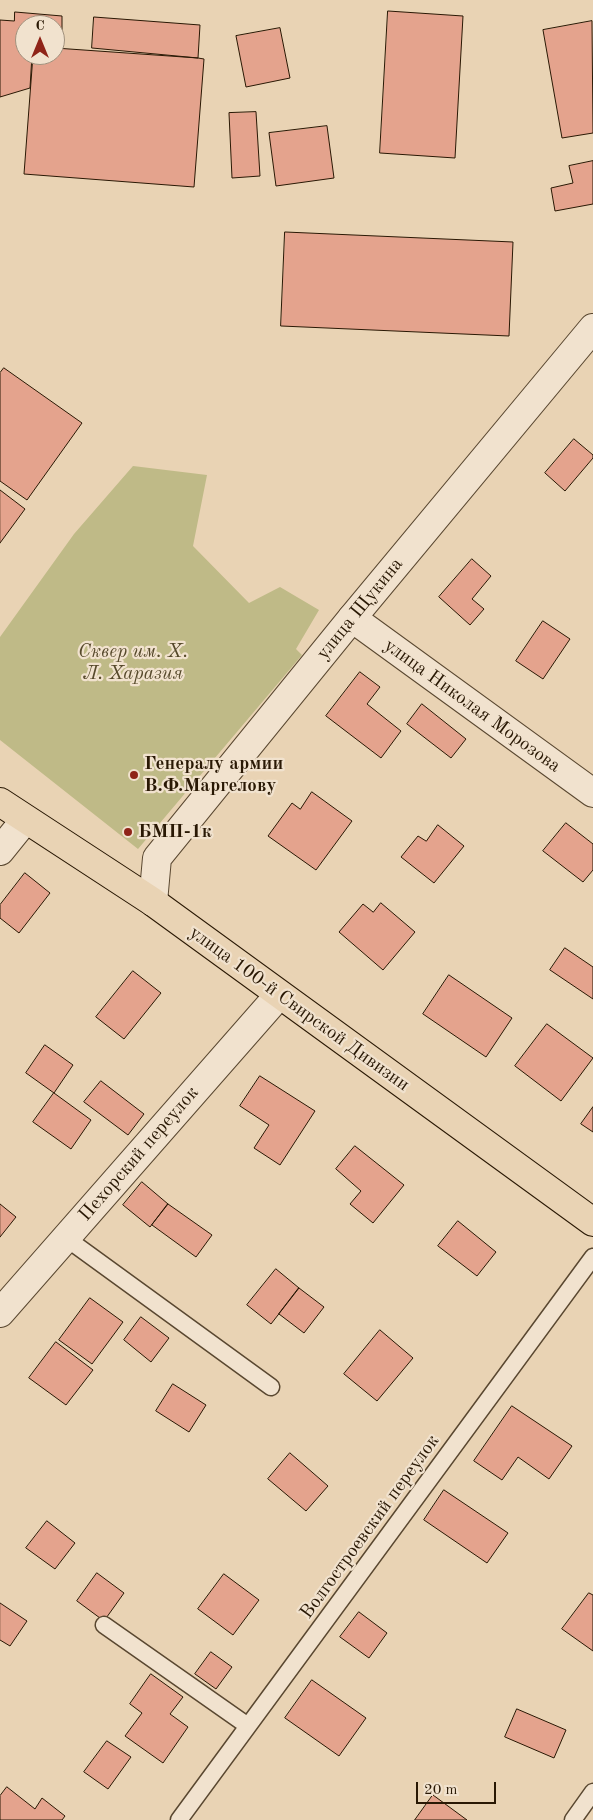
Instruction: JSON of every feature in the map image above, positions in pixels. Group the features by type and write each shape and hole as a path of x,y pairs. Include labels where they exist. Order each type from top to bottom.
{"main road":[{"name":"улица 100-й Свирской Дивизии","path":"0,802 153,902 593,1222"}],"street":[{"name":"улица Щукина","path":"153,902 157,858 352,618 593,328"},
{"name":"улица Николая Морозова","path":"352,618 593,793"},
{"path":"0,851 25,820"},
{"name":"Пехорский переулок","path":"0,1313 279,995"}],"lane":[{"path":"66,1238 271,1386"},
{"name":"Волгостроевский переулок","path":"179,1820 593,1258"},
{"path":"104,1625 248,1726"},
{"path":"573,1820 593,1792"}],"green space":[{"name":"Сквер им. Х. Л. Харазия","path":"133,466 207,475 193,546 249,603 280,587 319,610 296,649 302,655 138,849 0,740 0,637 74,534"}],"building":[{"path":"388,11 463,16 455,158 380,153"},
{"path":"15,12 50,15 15,15 15,65 31,65 30,88 0,97 0,20 14,21"},
{"path":"94,17 200,25 198,58 92,48"},
{"path":"592,21 593,133 562,138 543,30"},
{"path":"280,28 290,78 246,87 236,36"},
{"path":"65,49 204,59 194,187 24,174 32,65 65,65"},
{"path":"256,112 260,176 232,178 229,113"},
{"path":"327,126 334,178 276,186 269,133"},
{"path":"593,161 593,204 555,211 551,188 573,183 569,166"},
{"path":"285,232 513,242 509,336 281,326"},
{"path":"4,368 82,423 27,500 0,481 0,373"},
{"path":"574,439 593,455 593,458 565,491 545,473"},
{"path":"0,490 25,509 0,543"},
{"path":"472,559 491,576 472,599 484,609 470,625 439,597"},
{"path":"543,621 570,639 543,679 516,661"},
{"path":"360,672 380,687 367,704 401,731 381,758 326,716"},
{"path":"422,704 466,739 451,758 407,724"},
{"path":"312,792 352,821 316,870 268,836 292,803 300,809"},
{"path":"566,823 593,844 593,870 583,882 543,851"},
{"path":"438,825 464,846 434,883 401,857 418,836 426,841"},
{"path":"25,873 50,893 19,933 0,918 0,905"},
{"path":"381,903 415,932 383,970 339,932 363,904 373,912"},
{"path":"565,948 593,967 593,999 550,970"},
{"path":"133,971 161,993 124,1039 96,1017"},
{"path":"449,975 512,1018 486,1057 423,1014"},
{"path":"547,1024 593,1058 561,1101 515,1066"},
{"path":"45,1045 73,1065 54,1093 26,1073"},
{"path":"260,1076 315,1111 280,1165 254,1148 269,1125 240,1106"},
{"path":"101,1081 144,1114 128,1135 84,1102"},
{"path":"54,1093 91,1120 71,1149 33,1122"},
{"path":"593,1107 593,1132 581,1124"},
{"path":"355,1146 404,1185 373,1223 350,1204 361,1191 336,1169"},
{"path":"142,1182 168,1204 150,1227 123,1205"},
{"path":"0,1204 16,1217 0,1237"},
{"path":"168,1204 212,1235 196,1257 152,1225"},
{"path":"458,1221 496,1252 477,1276 438,1246"},
{"path":"276,1269 299,1288 271,1324 247,1305"},
{"path":"299,1288 324,1307 304,1333 279,1314"},
{"path":"90,1298 123,1322 92,1364 59,1340"},
{"path":"141,1317 169,1338 151,1362 124,1340"},
{"path":"380,1330 413,1358 377,1401 344,1374"},
{"path":"56,1342 93,1370 66,1405 29,1378"},
{"path":"173,1384 206,1405 189,1432 156,1411"},
{"path":"512,1406 572,1446 549,1479 518,1457 502,1480 474,1461"},
{"path":"290,1453 328,1486 306,1511 268,1479"},
{"path":"444,1490 508,1533 487,1563 424,1520"},
{"path":"47,1521 75,1543 55,1569 26,1548"},
{"path":"97,1573 124,1593 104,1621 77,1601"},
{"path":"224,1574 259,1600 233,1635 198,1609"},
{"path":"589,1593 593,1595 593,1651 562,1629"},
{"path":"0,1603 27,1621 10,1646 0,1640"},
{"path":"359,1612 387,1633 369,1658 340,1637"},
{"path":"211,1652 232,1667 216,1689 195,1674"},
{"path":"151,1674 183,1697 170,1714 188,1727 163,1763 125,1736 142,1713 130,1704"},
{"path":"312,1680 366,1718 339,1756 285,1718"},
{"path":"517,1709 566,1730 554,1758 505,1737"},
{"path":"107,1741 131,1757 108,1789 84,1772"},
{"path":"7,1787 35,1809 42,1798 65,1816 62,1820 0,1820 0,1796"},
{"path":"433,1795 467,1820 415,1820"}],"place":[{"name":"Генералу армии В.Ф.Маргелову","path":"134,775"},
{"name":"БМП-1к","path":"128,832"}]}
